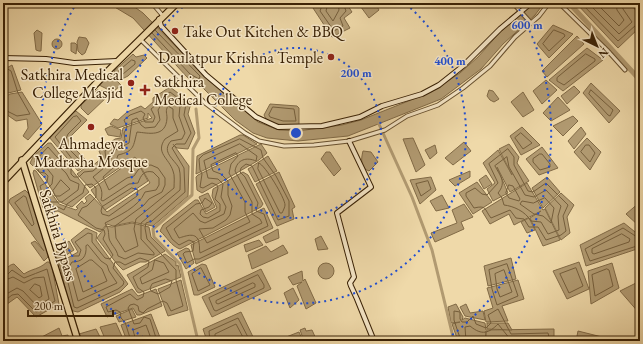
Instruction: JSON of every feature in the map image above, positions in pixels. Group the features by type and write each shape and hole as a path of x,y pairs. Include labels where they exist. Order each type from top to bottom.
{"highway":[{"path":"3,182 22,160 141,37 177,3"},
{"name":"Satkhira Bypass","path":"22,160 78,341"}],"street":[{"path":"152,3 160,19 161,26 192,61 238,102 266,123 278,127 337,123 360,117 382,106 422,94 439,85 463,66 531,3"},
{"path":"513,3 531,23"},
{"path":"141,37 205,103 245,133 259,141 284,146 314,146 350,141 385,130 407,116 438,105 463,88 490,66 515,37 531,23 549,3"},
{"path":"559,3 607,50 625,70"},
{"path":"637,8 640,3"},
{"path":"3,58 46,59 74,63 118,61"},
{"path":"350,141 371,188 337,213 354,277 350,283 350,286 357,299 374,341"}],"water":[{"path":"108,3 129,3 143,13 203,74 258,122 279,130 298,131 342,125 361,120 431,92 460,73 478,57 501,31 533,3 544,3 535,15 503,44 481,69 441,99 348,136 298,141 267,138 253,133 235,120 203,88 187,77 133,18"},
{"path":"322,3 346,3 352,12 344,18 350,28 332,37 313,8"},
{"path":"358,3 375,3 379,10 369,18"},
{"path":"576,3 630,3 640,16 640,27 618,48"},
{"path":"553,25 573,34 549,58 537,44"},
{"path":"37,30 42,33 41,51 36,50 34,33"},
{"path":"577,36 584,44 547,77 542,71"},
{"path":"79,37 86,38 89,43 85,53 82,55 78,51 77,42"},
{"path":"55,39 59,39 61,40 61,48 55,49 52,46 52,42"},
{"path":"71,43 75,43 77,45 76,54 71,51"},
{"path":"587,48 603,60 563,91 549,80"},
{"path":"133,54 136,57 144,55 147,58 128,76 120,80 115,75 114,71"},
{"path":"12,65 21,90 4,94 3,70"},
{"path":"108,75 111,75 121,85 113,92 99,85"},
{"path":"546,80 557,90 542,104 533,91"},
{"path":"591,83 620,111 609,123 583,93"},
{"path":"574,86 580,92 567,104 561,96"},
{"path":"170,87 191,103 188,114 195,133 188,149 177,148 173,144 189,166 188,196 153,226 132,222 113,226 107,224 100,232 58,211 50,212 43,208 33,173 34,170 59,204 76,210 78,208 76,207 82,201 84,204 87,201 85,198 90,194 107,212 150,183 135,157 90,188 77,174 85,168 91,167 102,158 99,151 115,139 121,138 123,128 152,118 148,113 148,118 118,128 110,124 114,119 118,120 127,112 141,106 145,109 153,102 153,98"},
{"path":"97,90 106,92 109,95 88,115 81,108 81,105"},
{"path":"489,90 493,91 499,99 494,102 490,100 487,96"},
{"path":"22,92 42,124 28,140 23,136 28,128 27,119 16,121 3,112 3,98 10,94"},
{"path":"523,92 534,110 523,117 511,102"},
{"path":"558,97 570,110 551,121 543,113"},
{"path":"270,104 297,106 299,108 299,126 275,124 266,119 264,115"},
{"path":"76,111 87,120 69,138 71,145 86,160 84,167 78,171 49,137 71,113"},
{"path":"573,116 578,121 563,136 553,126"},
{"path":"111,126 121,130 120,137 108,135 105,129"},
{"path":"522,127 540,145 521,155 510,136"},
{"path":"581,127 586,134 574,149 568,141"},
{"path":"240,135 243,135 257,144 196,174 197,156"},
{"path":"413,138 425,165 416,172 403,139"},
{"path":"587,138 601,152 590,170 574,152"},
{"path":"464,142 471,151 453,165 445,158"},
{"path":"48,143 51,143 89,192 72,207 58,200 45,178 30,163 33,157"},
{"path":"261,144 267,153 259,160 202,193 197,190 196,177 198,175"},
{"path":"509,144 519,157 517,163 529,181 510,192 497,167 508,193 493,201 487,189 495,183 483,163 498,150 512,175 499,149"},
{"path":"435,145 437,153 430,159 425,150"},
{"path":"542,147 558,168 539,175 526,159"},
{"path":"363,151 371,152 378,162 369,171 364,168 363,165"},
{"path":"326,152 330,152 341,169 334,176 321,159"},
{"path":"268,156 277,171 255,182 248,169"},
{"path":"134,159 148,181 105,210 91,190"},
{"path":"470,171 470,177 455,186 449,180"},
{"path":"243,172 248,175 263,204 261,207 180,249 172,244 160,231 163,225 195,200 198,200 206,214 217,208 212,196 213,189"},
{"path":"279,172 295,207 292,209 294,219 277,226 256,184"},
{"path":"486,175 492,184 484,189 479,180"},
{"path":"431,177 436,190 420,204 410,180"},
{"path":"547,177 560,192 543,208 532,188"},
{"path":"477,182 492,202 473,214 459,193"},
{"path":"527,183 543,210 545,209 560,240 543,246 530,218 541,211 514,225 509,214 490,224 482,211"},
{"path":"25,190 30,195 48,253 48,257 44,261 31,243 35,241 44,251 9,202 10,199"},
{"path":"208,193 215,207 206,212 199,197"},
{"path":"561,193 574,205 567,217 570,233 561,240 545,208"},
{"path":"442,195 449,208 436,211 430,201"},
{"path":"640,202 640,225 639,226 626,214"},
{"path":"464,204 473,217 461,222 464,229 435,242 431,233 457,223 452,210"},
{"path":"264,208 273,228 196,264 191,245"},
{"path":"529,218 535,230 527,233 521,222"},
{"path":"132,223 149,227 151,237 165,251 146,262 140,262 123,270 97,238 106,226 112,227"},
{"path":"624,223 640,236 640,248 586,266 580,245"},
{"path":"86,228 97,233 96,240 128,284 120,292 78,312 73,311 70,308 59,263 78,252 71,240"},
{"path":"278,229 279,238 266,243 263,237"},
{"path":"321,236 328,249 318,250 315,239"},
{"path":"259,240 263,245 246,252 244,245"},
{"path":"69,241 74,250 57,261 55,253"},
{"path":"283,245 288,253 252,269 248,255 266,246 271,252"},
{"path":"186,248 189,249 194,263 186,269 177,253"},
{"path":"165,254 176,262 176,266 178,265 181,277 139,293 137,292 127,275"},
{"path":"511,258 516,279 488,286 484,266"},
{"path":"49,262 52,267 59,304 36,317 17,297 3,307 3,282 6,270 14,264 24,274"},
{"path":"579,262 589,289 567,299 553,271"},
{"path":"326,263 333,268 334,271 329,278 326,279 319,274 318,271 323,264"},
{"path":"612,263 619,288 591,304 588,271"},
{"path":"202,264 206,265 215,287 198,295 194,295 188,272"},
{"path":"261,269 271,289 212,317 202,297"},
{"path":"302,271 303,281 305,279 316,303 306,309 297,286 302,282 293,285 288,277"},
{"path":"181,280 188,310 168,316 158,289"},
{"path":"518,280 524,299 502,306 508,321 486,322 484,311 493,308 487,288"},
{"path":"636,283 640,288 640,314 620,291"},
{"path":"293,288 299,300 290,308 284,293"},
{"path":"132,289 138,296 156,289 162,306 140,315 137,315 133,308 107,317 101,304"},
{"path":"456,304 463,317 462,320 465,318 485,323 486,330 554,329 554,341 486,341 486,331 485,341 458,341 452,324 460,322 451,323 448,307"},
{"path":"466,304 470,313 483,311 485,320 465,316 460,307"},
{"path":"132,309 136,317 119,322 116,316"},
{"path":"241,312 255,341 207,341 203,329"},
{"path":"151,314 161,340 127,341 121,325"},
{"path":"116,323 124,341 106,341 100,327"},
{"path":"487,323 508,323 512,330 487,329"},
{"path":"59,328 62,336 68,335 69,341 34,341"},
{"path":"305,328 306,331 312,330 317,341 304,341 300,330"},
{"path":"96,329 102,341 81,341 79,334"},
{"path":"578,331 618,341 576,341"},
{"path":"299,332 303,341 276,341"}],"waterway":[{"path":"569,3 640,80"},
{"path":"196,109 199,138 193,149 192,195 153,229 154,237 180,264 198,341"},
{"path":"378,122 412,197 432,250 454,341"}],"place":[{"name":"Take Out Kitchen & BBQ","path":"175,31"},
{"name":"Daulatpur Krishna Temple","path":"331,57"},
{"name":"Satkhira Medical College Masjid","path":"131,83"},
{"name":"Satkhira Medical College","path":"145,90"},
{"name":"Ahmadeya Madrasha Mosque","path":"91,127"}]}
